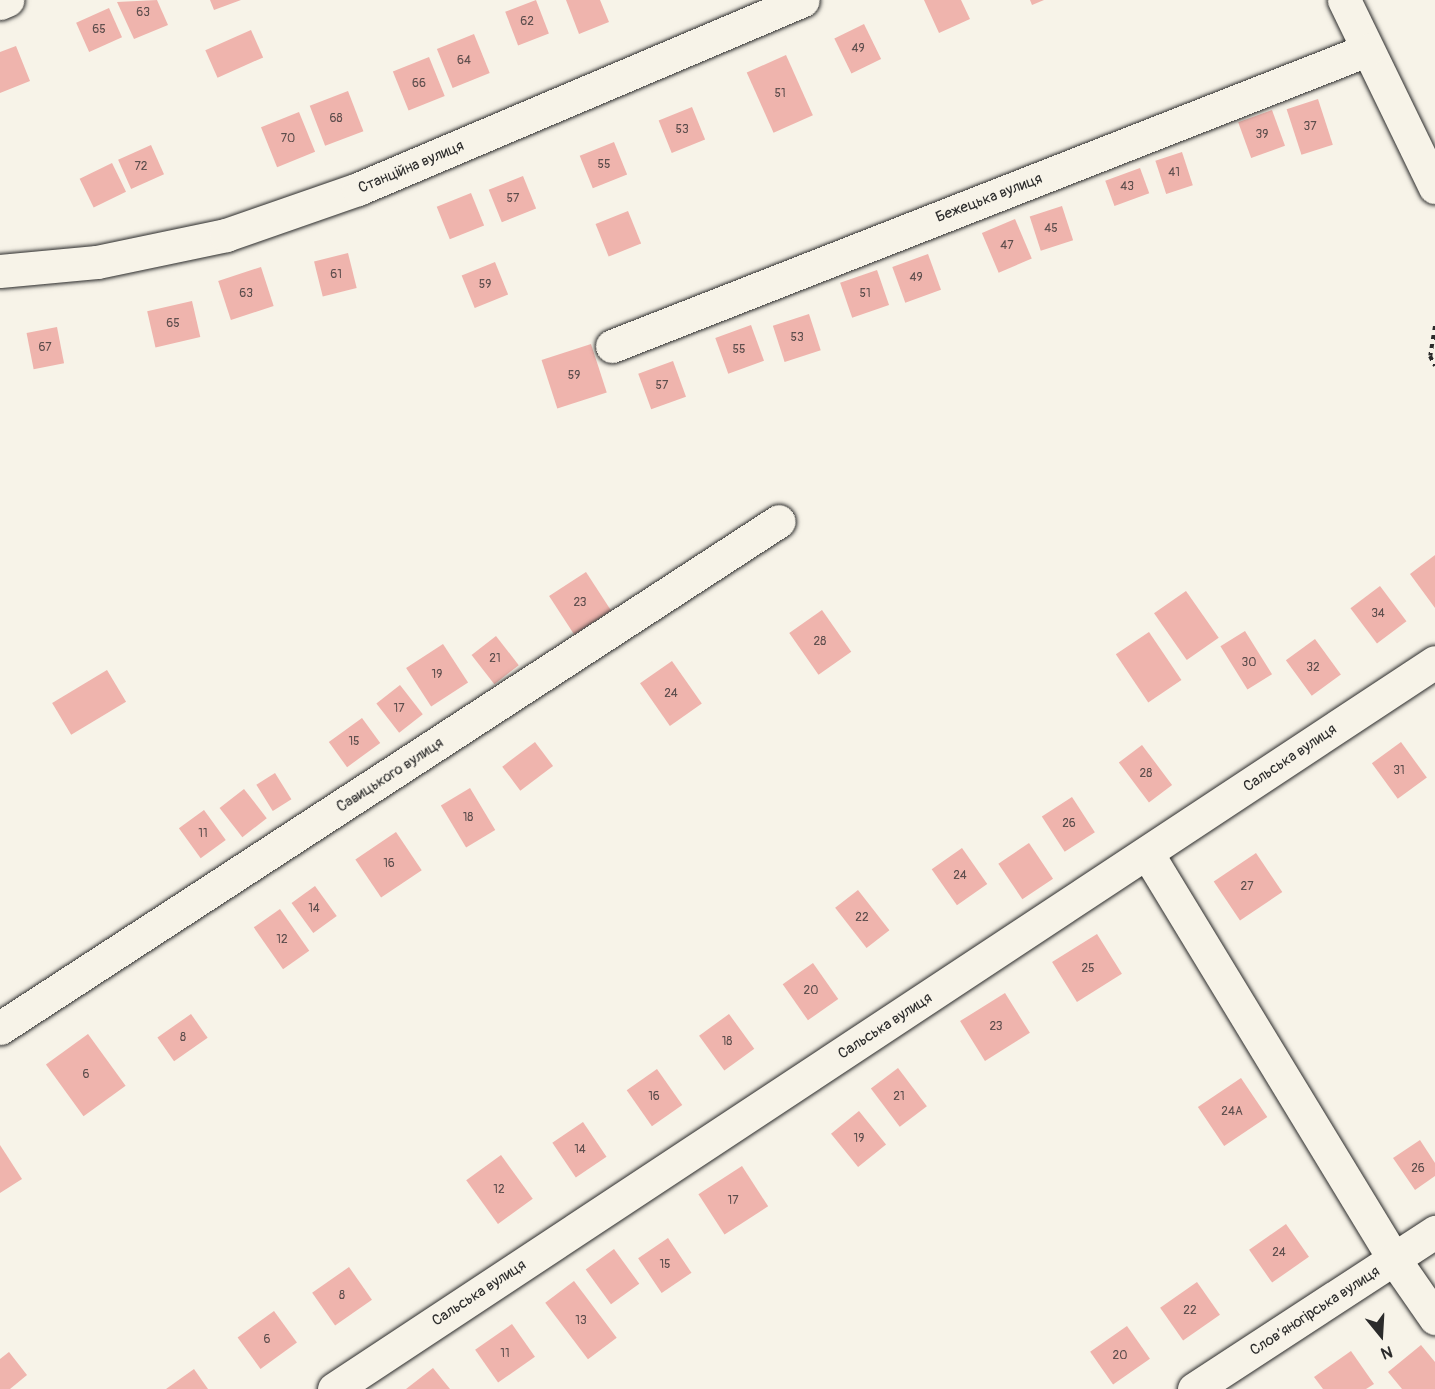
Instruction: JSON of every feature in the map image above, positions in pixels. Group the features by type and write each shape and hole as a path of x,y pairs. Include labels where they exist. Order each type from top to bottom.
{"street":[{"path":"0,3 7,0"},
{"name":"Станційна вулиця","path":"0,271 97,262 226,235 358,189 803,0"},
{"path":"1344,0 1435,187"},
{"name":"Бежецька вулиця","path":"612,346 1367,50"},
{"name":"Савицького вулиця","path":"0,1028 779,521"},
{"name":"Сальська вулиця","path":"334,1389 1435,662"},
{"path":"1148,853 1394,1259 1435,1318"},
{"name":"Слов’яногірська вулиця","path":"1194,1389 1435,1232"}],"path":[{"path":"1435,326 1430,356 1435,366"}],"building":[{"path":"157,0 168,25 134,39 117,2"},
{"path":"210,0 241,0 214,10"},
{"path":"536,0 549,34 518,45 505,12"},
{"path":"566,0 600,0 609,22 579,34"},
{"path":"924,0 961,0 970,19 939,33"},
{"path":"1030,0 1044,0 1032,5"},
{"path":"109,8 122,37 89,52 76,23"},
{"path":"864,24 881,59 851,74 834,38"},
{"path":"251,30 263,57 218,78 205,50"},
{"path":"474,34 490,73 453,88 437,49"},
{"path":"16,46 30,81 0,93 0,52"},
{"path":"786,55 813,115 774,133 747,72"},
{"path":"429,57 445,96 409,111 393,72"},
{"path":"348,91 363,131 325,146 310,106"},
{"path":"1318,99 1333,145 1301,155 1287,109"},
{"path":"692,107 705,139 672,153 659,120"},
{"path":"1272,110 1285,146 1251,158 1238,122"},
{"path":"299,112 315,152 277,167 261,127"},
{"path":"614,142 627,174 593,188 580,156"},
{"path":"151,145 164,174 131,189 118,160"},
{"path":"1182,152 1193,185 1166,194 1155,161"},
{"path":"112,163 126,192 94,208 80,179"},
{"path":"1140,168 1149,193 1114,206 1105,181"},
{"path":"523,176 536,208 502,222 489,190"},
{"path":"471,193 484,225 450,239 437,207"},
{"path":"1062,206 1073,240 1041,251 1030,217"},
{"path":"628,211 641,243 609,257 596,224"},
{"path":"1015,219 1032,259 999,273 982,233"},
{"path":"348,253 357,288 323,296 314,261"},
{"path":"928,254 941,290 905,303 892,267"},
{"path":"495,262 508,294 475,308 462,275"},
{"path":"261,267 274,306 231,320 218,281"},
{"path":"877,270 889,305 852,318 840,283"},
{"path":"192,301 200,337 156,347 147,311"},
{"path":"809,314 821,350 785,362 773,326"},
{"path":"751,325 764,361 728,374 715,338"},
{"path":"57,327 64,363 34,369 27,333"},
{"path":"591,344 607,393 557,409 542,360"},
{"path":"673,361 686,397 651,409 638,374"},
{"path":"1435,555 1435,608 1410,574"},
{"path":"586,572 611,611 574,635 549,596"},
{"path":"1380,586 1406,621 1377,643 1350,608"},
{"path":"1186,591 1219,638 1187,660 1154,613"},
{"path":"822,610 851,652 818,675 789,633"},
{"path":"1245,631 1272,674 1247,690 1220,646"},
{"path":"1149,632 1181,680 1148,702 1116,654"},
{"path":"496,636 519,665 494,684 472,655"},
{"path":"1315,639 1341,675 1312,696 1286,660"},
{"path":"443,644 468,683 431,707 406,668"},
{"path":"672,661 702,704 670,726 640,683"},
{"path":"107,670 126,702 71,735 52,703"},
{"path":"400,685 423,714 399,733 376,703"},
{"path":"362,718 380,743 347,767 329,742"},
{"path":"535,742 553,766 520,791 502,767"},
{"path":"1401,742 1427,778 1398,799 1372,763"},
{"path":"1142,745 1172,785 1149,802 1119,762"},
{"path":"275,773 291,799 273,811 256,785"},
{"path":"470,788 495,830 466,848 441,806"},
{"path":"244,789 267,818 242,837 220,808"},
{"path":"1072,797 1095,832 1065,852 1042,817"},
{"path":"204,810 226,840 201,858 179,828"},
{"path":"396,832 422,870 381,898 355,859"},
{"path":"1029,843 1053,879 1022,899 998,864"},
{"path":"962,848 987,884 957,905 932,869"},
{"path":"1256,853 1282,892 1240,920 1214,882"},
{"path":"315,886 337,916 313,933 292,903"},
{"path":"858,890 889,930 867,948 835,908"},
{"path":"280,909 309,951 283,969 254,927"},
{"path":"1097,934 1122,974 1077,1002 1052,962"},
{"path":"813,963 838,999 808,1020 783,984"},
{"path":"1005,993 1030,1033 985,1061 960,1021"},
{"path":"191,1014 208,1038 174,1061 157,1038"},
{"path":"729,1014 754,1049 724,1071 699,1036"},
{"path":"88,1034 126,1086 84,1116 46,1065"},
{"path":"898,1068 927,1106 900,1127 871,1088"},
{"path":"657,1069 682,1105 652,1126 627,1090"},
{"path":"1241,1078 1267,1117 1224,1146 1198,1107"},
{"path":"859,1111 886,1144 858,1167 831,1134"},
{"path":"583,1122 606,1157 576,1178 552,1143"},
{"path":"1420,1140 1435,1163 1435,1176 1415,1190 1393,1158"},
{"path":"0,1145 22,1179 0,1193"},
{"path":"501,1155 533,1199 498,1224 466,1180"},
{"path":"742,1166 768,1206 725,1235 698,1194"},
{"path":"1286,1224 1309,1257 1272,1283 1249,1250"},
{"path":"668,1238 691,1273 662,1293 638,1258"},
{"path":"614,1249 639,1284 611,1304 586,1270"},
{"path":"349,1267 372,1300 335,1326 312,1293"},
{"path":"574,1281 617,1338 588,1359 545,1303"},
{"path":"1197,1282 1220,1315 1183,1341 1160,1308"},
{"path":"274,1311 297,1343 261,1369 238,1337"},
{"path":"512,1324 535,1357 498,1383 475,1350"},
{"path":"1127,1326 1150,1359 1113,1385 1090,1352"},
{"path":"1421,1345 1435,1362 1435,1389 1402,1389 1388,1372"},
{"path":"1351,1351 1374,1384 1366,1389 1323,1389 1314,1377"},
{"path":"9,1352 27,1375 10,1389 0,1389 0,1359"},
{"path":"433,1368 450,1389 406,1389"},
{"path":"194,1369 208,1389 166,1389"}]}
